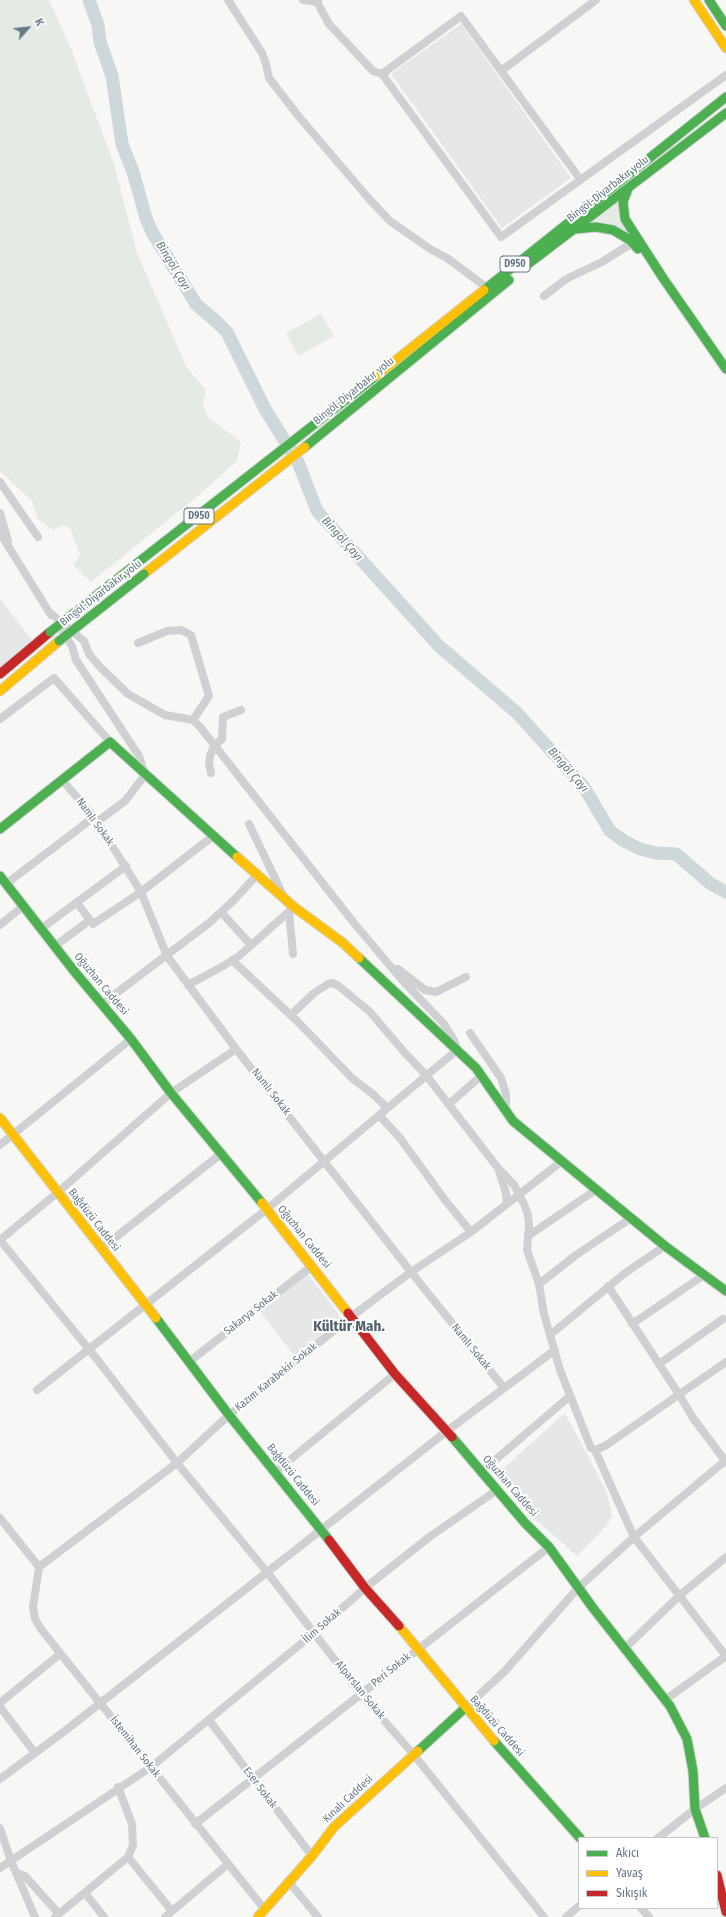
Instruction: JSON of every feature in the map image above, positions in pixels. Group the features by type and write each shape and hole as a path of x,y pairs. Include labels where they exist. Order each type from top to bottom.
{"street":[{"path":"228,0 262,53 269,78 300,118 370,200 390,221 430,249 447,258 486,287"},
{"path":"303,0 317,1 329,24 373,71 382,74 501,237 726,75"},
{"path":"501,71 596,0"},
{"path":"694,0 726,48"},
{"path":"708,0 726,26"},
{"path":"382,74 461,16 580,179"},
{"name":"Bingöl-Diyarbakır yolu","path":"0,674 50,632 262,467 726,97"},
{"name":"Bingöl-Diyarbakır yolu","path":"0,691 59,641 269,476 527,266 726,113"},
{"path":"628,189 623,202 625,219 663,278 726,368"},
{"path":"576,229 596,227 613,230 632,243 663,278"},
{"path":"544,296 566,279 602,262 632,243"},
{"path":"0,482 38,536"},
{"path":"0,513 11,551"},
{"path":"0,534 72,646 76,660 139,756 145,775"},
{"path":"49,612 84,641 89,654 128,694 165,715 193,720 354,923 402,980 444,1024 454,1040 457,1050"},
{"path":"138,643 167,631 181,630 191,635 209,696 193,720"},
{"path":"0,718 54,678 110,742 213,836 284,898"},
{"path":"211,773 209,763 214,746 222,739 223,717 241,710"},
{"path":"0,829 63,781 110,742"},
{"path":"6,884 95,820 125,801 145,775"},
{"name":"Namlı Sokak","path":"63,781 95,820 126,866 141,892 167,956 236,1049 504,1388"},
{"path":"249,824 284,898 292,909 343,943 457,1050 482,1075 513,1121 665,1246 726,1291"},
{"path":"77,903 93,924 141,892 213,836"},
{"path":"42,928 126,866"},
{"path":"102,1004 167,956 221,912 257,875"},
{"name":"Oğuzhan Caddesi","path":"0,876 131,1039 171,1093 267,1209 396,1374 447,1431 524,1523 549,1547 593,1608 666,1700 687,1739 693,1771 695,1809 705,1837"},
{"path":"0,925 23,906"},
{"path":"188,984 232,960 252,945 292,909"},
{"path":"292,909 293,954"},
{"path":"221,912 252,945"},
{"path":"55,946 90,920"},
{"path":"384,957 411,981 425,990 436,992 466,977"},
{"path":"232,960 291,1015 353,1079 374,1095 387,1108"},
{"path":"291,1015 314,993 333,983 370,1012 426,1075 520,1194 528,1215 528,1250 539,1284 550,1335 570,1396 588,1442 591,1448 595,1450 634,1537 726,1656 666,1700"},
{"path":"470,1034 501,1078 506,1094 507,1113"},
{"path":"0,1145 131,1039"},
{"path":"0,1240 57,1193 171,1093 236,1049"},
{"path":"37,1390 267,1209 457,1050"},
{"path":"449,1104 482,1075"},
{"path":"379,1115 400,1138 445,1200 471,1232"},
{"name":"Bağdüzü Caddesi","path":"0,1118 57,1193 190,1361 229,1415 322,1530 365,1588 418,1648 465,1708 579,1837"},
{"path":"102,1248 222,1153"},
{"name":"Kazım Karabekir Sokak","path":"38,1570 177,1462 229,1415 352,1316 411,1272 471,1232 562,1161"},
{"path":"498,1168 506,1193 507,1204"},
{"path":"528,1236 597,1189"},
{"path":"539,1284 576,1255 631,1218"},
{"name":"Alparslan Sokak","path":"0,1240 267,1572 361,1694 414,1755 544,1917"},
{"path":"550,1335 625,1272 665,1246"},
{"name":"Sakarya Sokak","path":"190,1361 312,1266"},
{"path":"632,1324 704,1275"},
{"path":"465,1708 505,1671 578,1588 634,1537 726,1461 693,1418 608,1286"},
{"path":"659,1364 723,1319"},
{"path":"0,1779 100,1703 447,1431 555,1350"},
{"path":"595,1450 605,1446 680,1396 726,1362"},
{"path":"275,1472 396,1374"},
{"path":"481,1472 570,1396"},
{"name":"İlim Sokak","path":"0,1868 118,1787 151,1767 314,1633 365,1588 428,1538 497,1490"},
{"path":"0,1518 38,1570"},
{"name":"Peri Sokak","path":"195,1824 549,1547"},
{"path":"624,1648 679,1596 726,1557"},
{"name":"İstemihan Sokak","path":"38,1570 33,1607 35,1619 60,1654 228,1864 262,1914"},
{"path":"0,1703 60,1654"},
{"path":"0,1706 35,1753"},
{"name":"Kınalı Caddesi","path":"262,1914 288,1881 312,1856 334,1827 465,1708"},
{"name":"Eser Sokak","path":"209,1720 312,1856"},
{"path":"17,1873 25,1876 57,1915 85,1893 105,1874 128,1857 133,1845 132,1824 118,1787"},
{"path":"659,1837 695,1809 726,1788"},
{"path":"0,1828 11,1861 35,1917"},
{"path":"128,1857 172,1911"},
{"path":"165,1917 228,1864"},
{"path":"718,1876 724,1885 726,1912"},
{"path":"288,1881 318,1917"},
{"path":"85,1893 104,1917"},
{"path":"566,1917 578,1907"},
{"path":"642,1909 649,1917"}],"shaded area":[{"path":"0,0 49,0 71,49 114,164 137,253 187,368 206,390 203,406 208,417 241,442 237,461 200,494 91,582 73,565 80,555 70,528 63,525 53,530 38,519 32,501 0,471"},
{"path":"461,24 571,178 502,228 391,74"},
{"path":"619,201 636,242 610,224 595,220"},
{"path":"321,314 334,336 298,356 286,333"},
{"path":"0,599 33,641 0,668"},
{"path":"307,1273 344,1321 296,1358 259,1310"},
{"path":"565,1413 606,1490 612,1515 608,1524 577,1556 541,1524 532,1518 496,1475"}],"waterway":[{"name":"Bingöl Çayı","path":"89,0 98,25 100,42 112,76 122,144 133,172 146,218 152,232 196,304 227,332 265,409 298,462 317,511 439,646 517,713 584,787 610,831 624,841 640,849 656,853 676,854 711,884 726,892"}],"traffic: fast":[{"path":"709,0 726,26"},
{"path":"484,290 726,97"},
{"path":"527,265 726,113"},
{"path":"628,189 623,202 625,219 663,278 726,369"},
{"path":"576,229 596,227 613,230 630,240 638,249"},
{"path":"305,447 509,280"},
{"path":"136,564 376,376"},
{"path":"50,632 136,564"},
{"path":"59,641 144,574"},
{"path":"0,829 110,742 237,857"},
{"path":"0,876 74,971 131,1039 171,1093 262,1203"},
{"path":"359,958 476,1068 513,1121 665,1246 726,1291"},
{"path":"156,1318 229,1415 329,1540"},
{"path":"452,1437 525,1523 549,1547 593,1608 670,1706 687,1739 693,1771 695,1809 705,1837"},
{"path":"418,1751 465,1708"},
{"path":"494,1741 579,1837"}],"traffic: slow":[{"path":"694,0 726,48"},
{"path":"376,376 484,290"},
{"path":"144,574 305,447"},
{"path":"0,691 59,641"},
{"path":"237,857 294,907 343,943 359,958"},
{"path":"0,1118 156,1318"},
{"path":"262,1203 348,1313"},
{"path":"399,1626 494,1741"},
{"path":"258,1917 312,1856 334,1827 418,1751"}],"traffic: jam":[{"path":"0,674 50,632"},
{"path":"348,1313 395,1374 452,1437"},
{"path":"329,1540 365,1588 399,1626"},
{"path":"718,1879 726,1912"}],"district":[{"name":"Kültür Mah.","path":"349,1327"}]}
